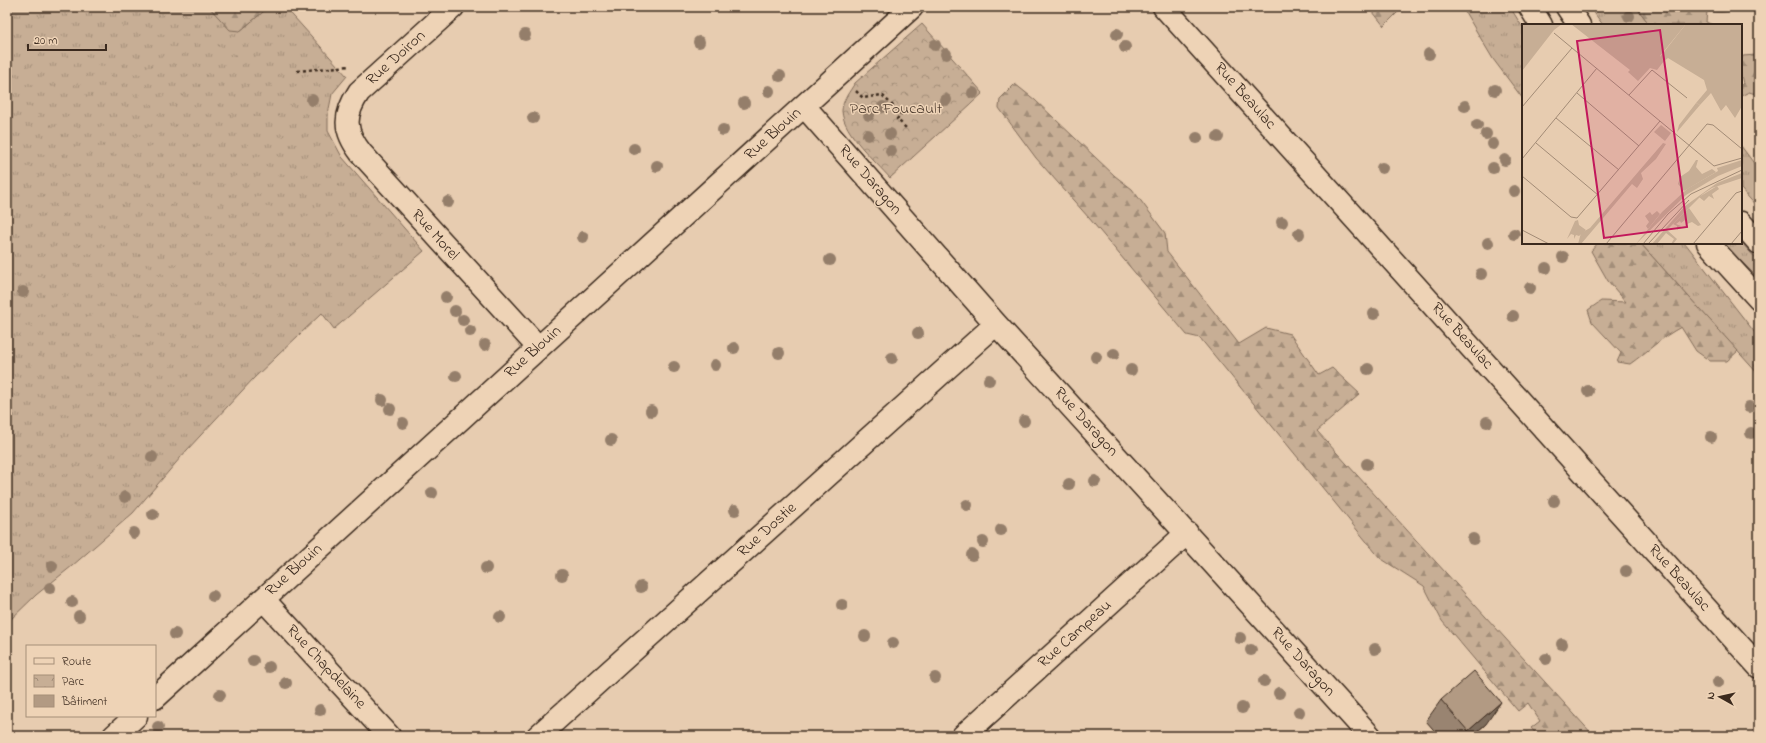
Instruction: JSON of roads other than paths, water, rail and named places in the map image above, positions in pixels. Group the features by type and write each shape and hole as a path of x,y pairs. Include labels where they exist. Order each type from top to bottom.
{"street":[{"name":"Rue Doiron","path":"348,116 352,102 359,92 453,7"},
{"name":"Rue Blouin","path":"156,697 912,7"},
{"name":"Rue Beaulac","path":"1164,7 1759,667"},
{"path":"1530,7 1540,24"},
{"path":"1567,7 1578,24"},
{"name":"Rue Daragon","path":"804,106 996,324 1370,736"},
{"name":"Rue Morel","path":"348,116 347,128 351,141 538,347"},
{"path":"1742,225 1759,243"},
{"path":"1709,244 1759,299"},
{"name":"Rue Dostie","path":"538,736 996,324"},
{"name":"Rue Campeau","path":"963,736 1187,533"},
{"name":"Rue Chapdelaine","path":"263,599 389,736"},
{"path":"114,736 135,717"}],"park label":[{"name":"Parc Foucault","path":"896,109"}]}
